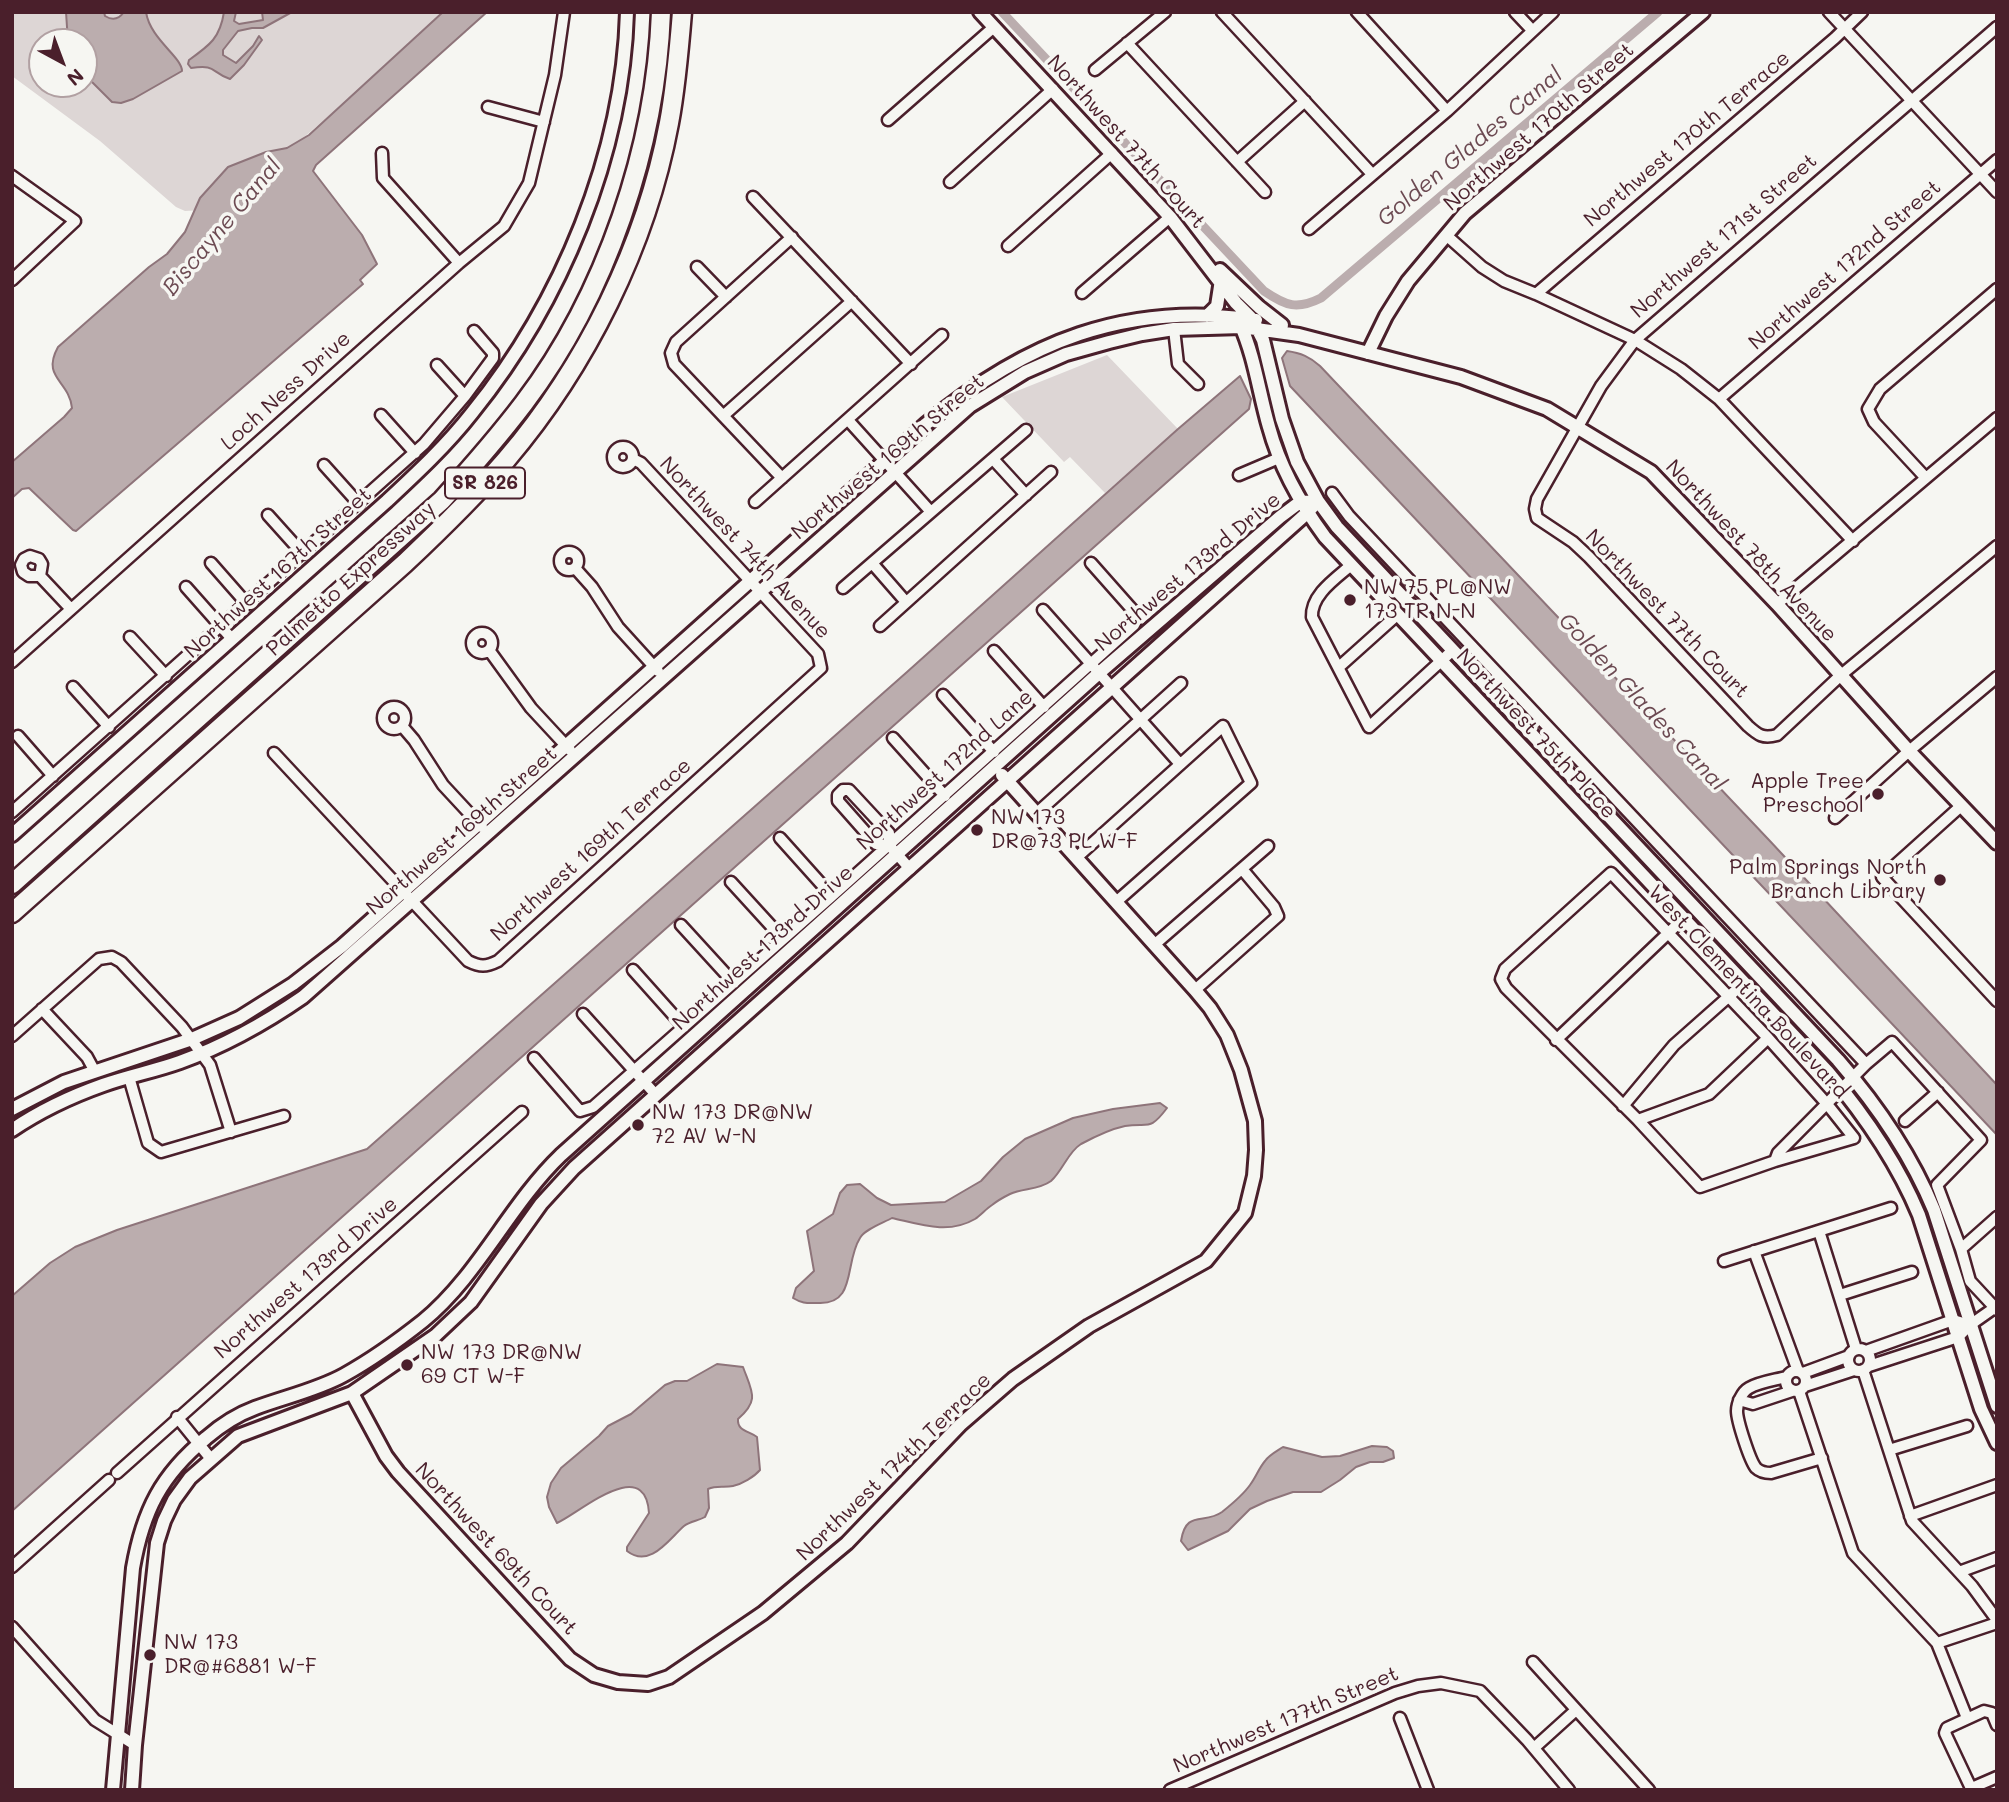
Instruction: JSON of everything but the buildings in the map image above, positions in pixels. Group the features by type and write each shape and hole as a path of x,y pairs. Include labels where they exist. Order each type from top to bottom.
{"highway":[{"name":"Palmetto Expressway","path":"12,884 442,500 526,401 588,296 618,228 648,123 656,77 662,12"},
{"name":"Palmetto Expressway","path":"12,913 405,563 462,508 506,459 544,410 576,363 607,305 637,234 669,125 682,12"},
{"path":"12,928 50,893 101,834"}],"street":[{"name":"Loch Ness Drive","path":"12,662 459,263 504,226 529,183 555,75 564,12"},
{"name":"Northwest 167th Street","path":"12,835 387,501 433,457 493,386 540,314 580,226 604,155 619,88 627,12"},
{"name":"Northwest 77th Court","path":"980,12 1170,217 1221,280 1236,303"},
{"path":"1095,70 1165,12"},
{"path":"1222,12 1372,173"},
{"path":"1516,12 1532,30"},
{"path":"1309,229 1447,111 1553,12"},
{"name":"Northwest 170th Street","path":"1368,353 1386,316 1408,281 1465,213 1703,12"},
{"path":"1829,12 1997,192"},
{"name":"Northwest 170th Terrace","path":"1536,294 1861,12"},
{"path":"1360,13 1447,111"},
{"path":"888,120 994,27"},
{"name":"Northwest 171st Street","path":"1537,518 1536,499 1601,386 1635,340 1997,27"},
{"path":"1127,43 1265,192"},
{"path":"950,182 1053,89"},
{"path":"1237,162 1305,101"},
{"path":"488,107 544,122"},
{"path":"382,153 383,178 459,263"},
{"path":"1008,246 1112,153"},
{"name":"Northwest 172nd Street","path":"1719,399 1997,160"},
{"path":"12,176 75,221 12,281"},
{"path":"753,197 911,364"},
{"path":"1082,293 1170,217"},
{"path":"1446,235 1482,267 1504,281 1635,340 1681,369 1719,399 1853,541"},
{"path":"782,478 674,364 671,353 676,342 792,237"},
{"path":"1192,243 1259,307 1289,331 1272,346 1268,356"},
{"path":"697,267 726,297"},
{"path":"1207,316 1217,306 1221,280"},
{"path":"1925,477 1874,422 1868,409 1880,389 1997,289"},
{"path":"723,416 852,301"},
{"name":"Northwest 75th Place","path":"1236,303 1279,458 1307,513 1350,566 1842,1089 1881,1141 1919,1215 1981,1409 1997,1443"},
{"name":"Northwest 75th Place","path":"1236,303 1256,324 1268,356 1287,434 1297,462 1337,527 1853,1078 1894,1132 1934,1210 1997,1406"},
{"name":"Northwest 169th Street","path":"12,1130 75,1096 202,1054 249,1032 303,997 478,823 884,461 962,394 991,375 1042,348 1102,327 1131,321 1207,316 1289,331"},
{"name":"Northwest 169th Street","path":"12,1109 55,1086 94,1070 192,1040 239,1018 293,984 488,834 970,406 1025,372 1066,354 1142,334 1174,329 1223,328 1240,323"},
{"path":"1223,328 1243,341 1252,355"},
{"path":"1174,329 1178,363 1198,384"},
{"path":"12,812 415,453 465,397 493,358 493,353 474,331"},
{"name":"Northwest 78th Avenue","path":"1289,331 1461,377 1547,409 1651,472 1777,604 1909,751 1997,843"},
{"path":"755,502 942,335"},
{"path":"437,365 465,397"},
{"path":"381,415 415,453"},
{"path":"1777,604 1997,418"},
{"path":"848,420 931,512"},
{"path":"843,588 1026,430"},
{"path":"1239,475 1279,458"},
{"name":"Northwest 74th Avenue","path":"633,459 641,463 818,654 821,668 727,753"},
{"path":"993,459 1026,495"},
{"path":"324,465 359,504"},
{"path":"880,626 1051,472"},
{"path":"1332,493 1349,516 1866,1064"},
{"name":"Northwest 173rd Drive","path":"113,1790 133,1568 138,1539 158,1490 176,1465 228,1420 343,1376 423,1321 457,1289 526,1192 547,1168 893,850 994,766 1096,668 1300,502 1318,500"},
{"name":"Northwest 173rd Drive","path":"132,1790 157,1543 174,1500 190,1478 238,1436 352,1393 435,1336 471,1302 541,1204 561,1181 1307,513 1318,500"},
{"path":"268,515 303,554"},
{"path":"1337,527 1349,516"},
{"name":"Northwest 77th Court","path":"1537,518 1573,542 1759,736 1767,738 1777,735 1841,676"},
{"path":"1841,676 1997,546"},
{"path":"211,563 247,604"},
{"name":"Northwest 172nd Lane","path":"534,1058 580,1111 593,1107 832,896 893,850 945,796 1044,707 1096,668 1134,625 1137,615 1091,563"},
{"path":"872,564 906,602"},
{"path":"1350,566 1316,598 1311,608 1312,617 1369,727 1452,651"},
{"path":"575,568 592,587 618,627 664,677"},
{"path":"40,576 71,609"},
{"path":"186,587 232,639"},
{"path":"1044,610 1180,764"},
{"path":"1339,667 1397,615"},
{"path":"130,637 166,677"},
{"path":"489,650 531,708 576,756"},
{"path":"994,651 1044,707"},
{"path":"1835,818 1997,677"},
{"path":"1037,813 1181,682"},
{"path":"74,687 109,727"},
{"path":"943,695 994,752"},
{"path":"402,726 443,785 488,834"},
{"path":"1076,858 1223,726 1251,783 1116,902"},
{"path":"18,736 53,776"},
{"path":"893,738 945,796"},
{"path":"274,753 407,896"},
{"name":"Northwest 169th Terrace","path":"407,896 468,961 487,966 498,961 727,753"},
{"path":"994,766 1195,990 1278,916 1274,907 1242,869"},
{"path":"893,850 876,844 838,801 838,795 843,790 849,790 889,833 893,850 910,869"},
{"path":"1961,806 1882,877 1997,1001"},
{"path":"1616,847 1642,824"},
{"path":"780,838 832,896"},
{"path":"1154,945 1268,846"},
{"name":"West Clementina Boulevard","path":"1556,1040 1506,988 1501,979 1505,969 1611,873 1768,1038 1827,1104 1854,1139 1775,1161"},
{"path":"731,882 782,939"},
{"path":"1712,927 1692,917 1683,919 1556,1040 1623,1105 1700,1187 1775,1161 1779,1153 1866,1064 1892,1042 1981,1140 1937,1185 1970,1280 1996,1308 1970,1325 1958,1337 1753,1404 1739,1401"},
{"path":"681,925 734,983"},
{"path":"12,1036 99,959 112,957 121,962 183,1027 210,1065 231,1132"},
{"path":"633,970 684,1027"},
{"path":"1623,1105 1674,1045 1744,983"},
{"name":"Northwest 174th Terrace","path":"648,1685 670,1677 763,1613 847,1544 960,1425 1013,1379 1089,1326 1206,1261 1245,1213 1254,1176 1255,1121 1241,1070 1227,1035 1195,990"},
{"path":"43,1009 86,1057 94,1070"},
{"path":"583,1014 656,1095"},
{"path":"1637,1120 1709,1094 1768,1038"},
{"path":"129,1077 148,1143 161,1152 284,1116"},
{"path":"1905,1121 1938,1092"},
{"name":"Northwest 173rd Drive","path":"117,1472 522,1112"},
{"path":"1724,1261 1891,1208"},
{"path":"1961,1249 1997,1217"},
{"path":"1819,1231 1857,1352 1870,1359 1862,1368"},
{"path":"1754,1251 1800,1372 1806,1379 1799,1390"},
{"path":"1840,1296 1912,1272"},
{"path":"440,1305 453,1319"},
{"path":"1822,1458 1772,1473 1756,1468 1738,1420 1737,1410 1739,1401 1749,1388 1953,1320 1970,1325"},
{"path":"1857,1352 1849,1364 1862,1368"},
{"path":"1862,1368 1910,1516 1997,1621 1937,1643"},
{"path":"1786,1377 1785,1383 1799,1390 1853,1553 1937,1643 1967,1718"},
{"name":"Northwest 69th Court","path":"352,1393 398,1472 570,1659 594,1675 618,1682 648,1685"},
{"path":"177,1417 211,1458"},
{"path":"1889,1450 1967,1426"},
{"path":"12,1567 109,1480"},
{"path":"1910,1516 1997,1485"},
{"path":"1959,1572 1997,1558"},
{"path":"12,1627 95,1720 135,1745"},
{"path":"1533,1662 1643,1788"},
{"name":"Northwest 177th Street","path":"1170,1790 1395,1693 1441,1683 1480,1692 1534,1748 1569,1790"},
{"path":"1534,1748 1576,1710"},
{"path":"1997,1725 1992,1713 1984,1711 1947,1728 1945,1733 1968,1784 1975,1787 1997,1777"},
{"path":"1400,1718 1428,1790"}],"shaded area":[{"path":"12,12 449,12 280,158 203,210 185,211 176,207 100,141 42,98 98,98 98,28 28,28 28,88 12,76"},
{"path":"1107,355 1178,429 1105,493 1070,457 1064,462 1002,397"}],"water":[{"path":"66,12 104,12 105,16 113,19 124,12 146,12 153,31 177,60 182,71 133,99 121,103 112,102 98,88 98,28 67,28"},
{"path":"224,12 236,12 234,21 239,24 263,20 262,12 292,12 263,28 238,31 223,50 223,55 236,63 259,36 262,40 230,79 209,68 191,68 188,64 189,60 217,35"},
{"name":"Biscayne Canal","path":"443,12 487,12 316,165 313,171 362,235 377,264 360,280 363,284 76,531 29,488 22,489 12,498 12,462 72,408 66,391 54,373 54,357 58,347 167,254 185,232 200,198 228,167 266,152 287,148 309,135"},
{"path":"1287,351 1305,356 1320,366 1997,1085 1997,1135 1290,386 1282,358"},
{"path":"1240,376 1251,399 1249,409 12,1511 12,1296 50,1263 75,1247 117,1230 367,1149"},
{"path":"1160,1103 1167,1108 1152,1123 1120,1127 1081,1144 1051,1181 1010,1194 965,1224 933,1227 892,1218 875,1226 860,1238 855,1248 848,1281 839,1297 830,1302 818,1303 802,1302 793,1298 796,1288 814,1271 807,1231 833,1214 840,1193 847,1185 860,1184 891,1205 945,1202 981,1181 1003,1157 1025,1139 1073,1118"},
{"path":"717,1364 743,1367 749,1383 752,1401 738,1419 738,1423 741,1428 757,1437 760,1470 757,1473 730,1487 708,1489 709,1508 705,1517 686,1524 658,1550 644,1557 627,1551 649,1513 645,1496 636,1488 609,1492 557,1523 547,1497 551,1483 561,1468 608,1426 631,1414 665,1385 675,1381 687,1381"},
{"path":"1372,1446 1387,1447 1393,1451 1394,1458 1356,1467 1321,1492 1293,1492 1267,1501 1250,1509 1228,1531 1188,1550 1181,1541 1183,1531 1191,1521 1215,1516 1226,1509 1247,1489 1267,1459 1283,1447 1322,1457 1340,1456"}],"waterway":[{"name":"Golden Glades Canal","path":"1002,12 1264,291 1292,305 1321,298 1658,12"}],"place":[{"name":"NW 75 PL@NW 173 TR N-N","path":"1350,600"},
{"name":"Apple Tree Preschool","path":"1878,794"},
{"name":"NW 173 DR@73 PL W-F","path":"977,830"},
{"name":"Palm Springs North Branch Library","path":"1940,880"},
{"name":"NW 173 DR@NW 72 AV W-N","path":"638,1125"},
{"name":"NW 173 DR@NW 69 CT W-F","path":"407,1365"},
{"name":"NW 173 DR@#6881 W-F","path":"150,1655"}]}
